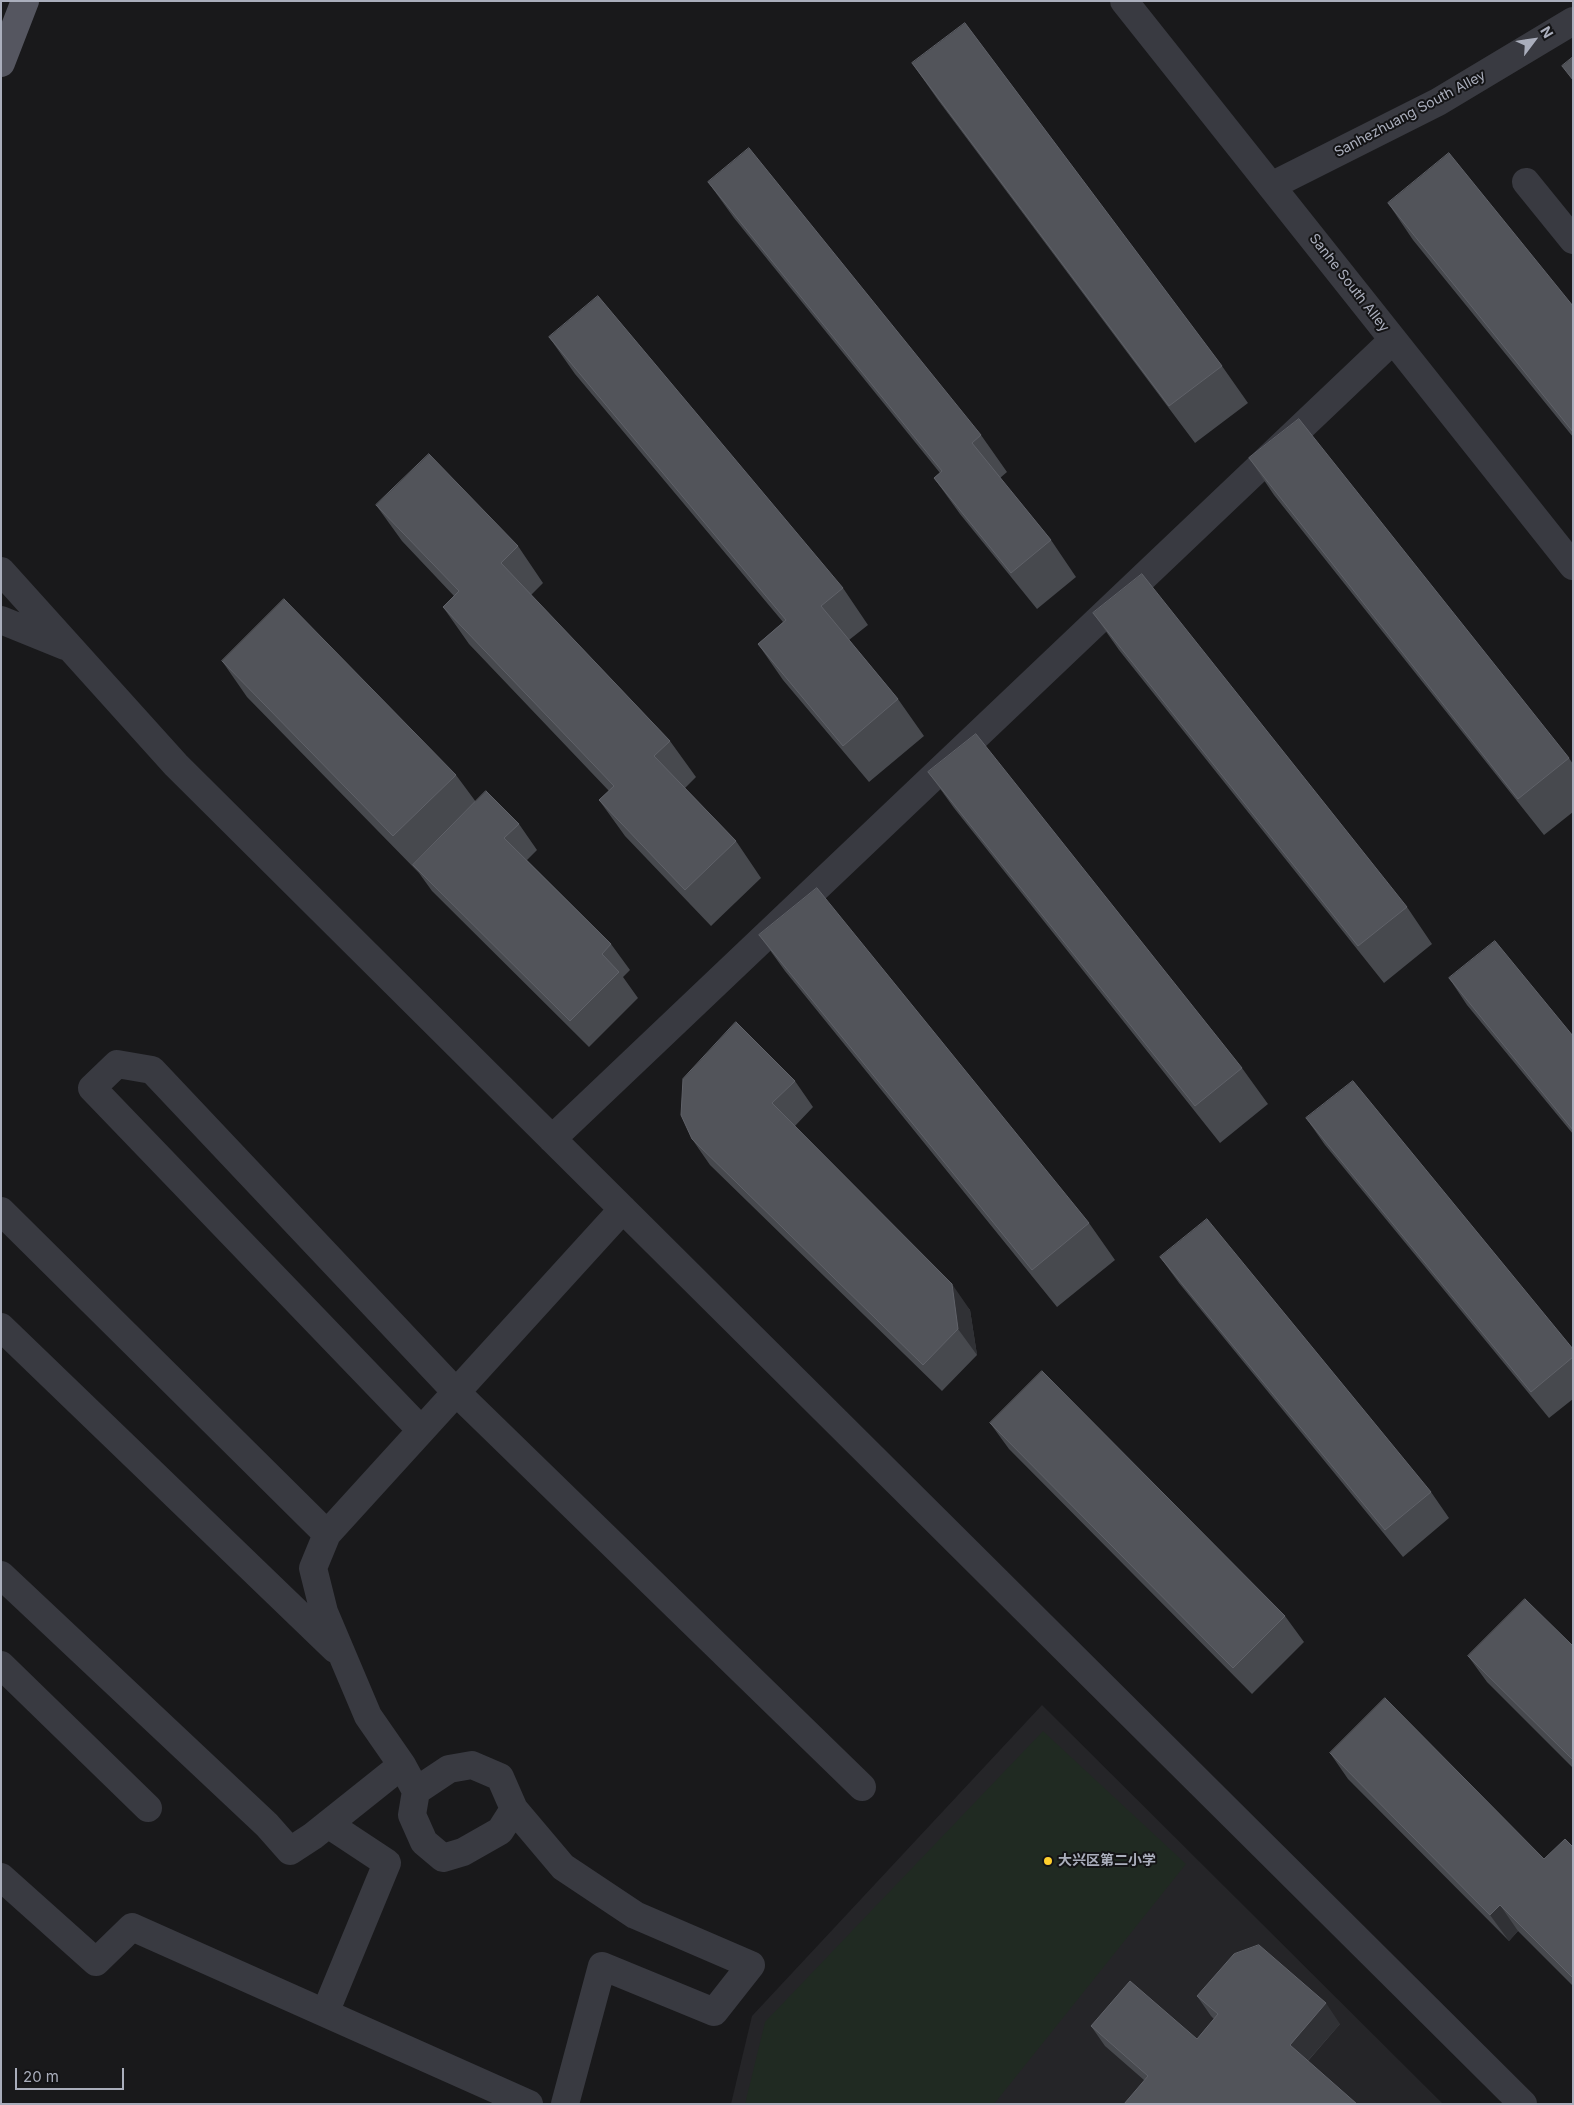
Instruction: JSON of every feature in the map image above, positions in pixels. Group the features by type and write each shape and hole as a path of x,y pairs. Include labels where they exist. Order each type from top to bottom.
{"main road":[{"path":"1,63 25,1"}],"street":[{"name":"Sanhe South Alley","path":"1124,1 1573,566"},
{"name":"Sanhezhuang South Alley","path":"1271,186 1438,102 1573,22"},
{"path":"1526,182 1573,240"},
{"path":"552,1139 1394,340"},
{"path":"1,571 176,765 1523,2104"},
{"path":"1,620 71,648"},
{"path":"421,1430 92,1088 117,1064 152,1070 456,1392 862,1787"},
{"path":"514,1809 500,1831 463,1852 443,1858 424,1842 412,1815 416,1791 402,1764 368,1716 324,1612 313,1568 326,1534 623,1209"},
{"path":"1,1211 326,1534"},
{"path":"1,1327 343,1657"},
{"path":"1,1575 267,1825 290,1851 328,1824 402,1764"},
{"path":"1,1665 148,1808"},
{"path":"416,1791 449,1769 472,1765 500,1777 514,1809 563,1866 635,1915 751,1965 714,2012 602,1966 565,2104"},
{"path":"325,2013 387,1863 328,1824"},
{"path":"1,1877 96,1962 132,1927 529,2104"}],"shaded area":[{"name":"大兴区第二小学","path":"1042,1705 1443,2104 731,2104 752,2016"},
{"path":"1043,1731 1186,1864 994,2104 745,2104 765,2022"}],"building":[{"path":"965,23 1222,366 1169,406 912,63"},
{"path":"1573,57 1573,80 1562,66"},
{"path":"749,148 981,435 972,443 1051,540 1011,573 934,478 942,471 708,182"},
{"path":"1449,153 1573,306 1573,432 1388,203"},
{"path":"598,296 843,588 821,606 898,699 843,746 758,644 786,620 549,337"},
{"path":"1299,419 1569,758 1518,799 1249,458"},
{"path":"429,454 518,546 501,563 670,741 654,756 736,841 685,890 599,800 614,786 443,607 459,591 376,505"},
{"path":"1142,574 1407,907 1358,946 1093,613"},
{"path":"284,599 456,775 393,836 222,661"},
{"path":"976,734 1242,1068 1195,1106 928,772"},
{"path":"486,791 519,824 504,838 611,944 602,954 619,972 570,1021 413,865"},
{"path":"817,888 1089,1223 1032,1270 759,935"},
{"path":"1495,941 1573,1036 1573,1130 1449,978"},
{"path":"736,1022 795,1081 772,1103 952,1284 958,1329 923,1365 692,1139 681,1115 683,1079"},
{"path":"1353,1081 1573,1349 1573,1357 1531,1392 1306,1118"},
{"path":"1207,1219 1431,1492 1385,1530 1160,1257"},
{"path":"1042,1371 1285,1616 1233,1668 990,1423"},
{"path":"1525,1599 1573,1646 1573,1760 1468,1656"},
{"path":"1385,1698 1544,1859 1565,1839 1573,1847 1573,1978 1500,1905 1490,1915 1330,1753"},
{"path":"1259,1945 1326,2003 1290,2045 1357,2104 1124,2104 1148,2076 1091,2026 1130,1981 1197,2039 1218,2014 1197,1996 1234,1954"}],"place":[{"name":"大兴区第二小学","path":"1048,1861"}]}
